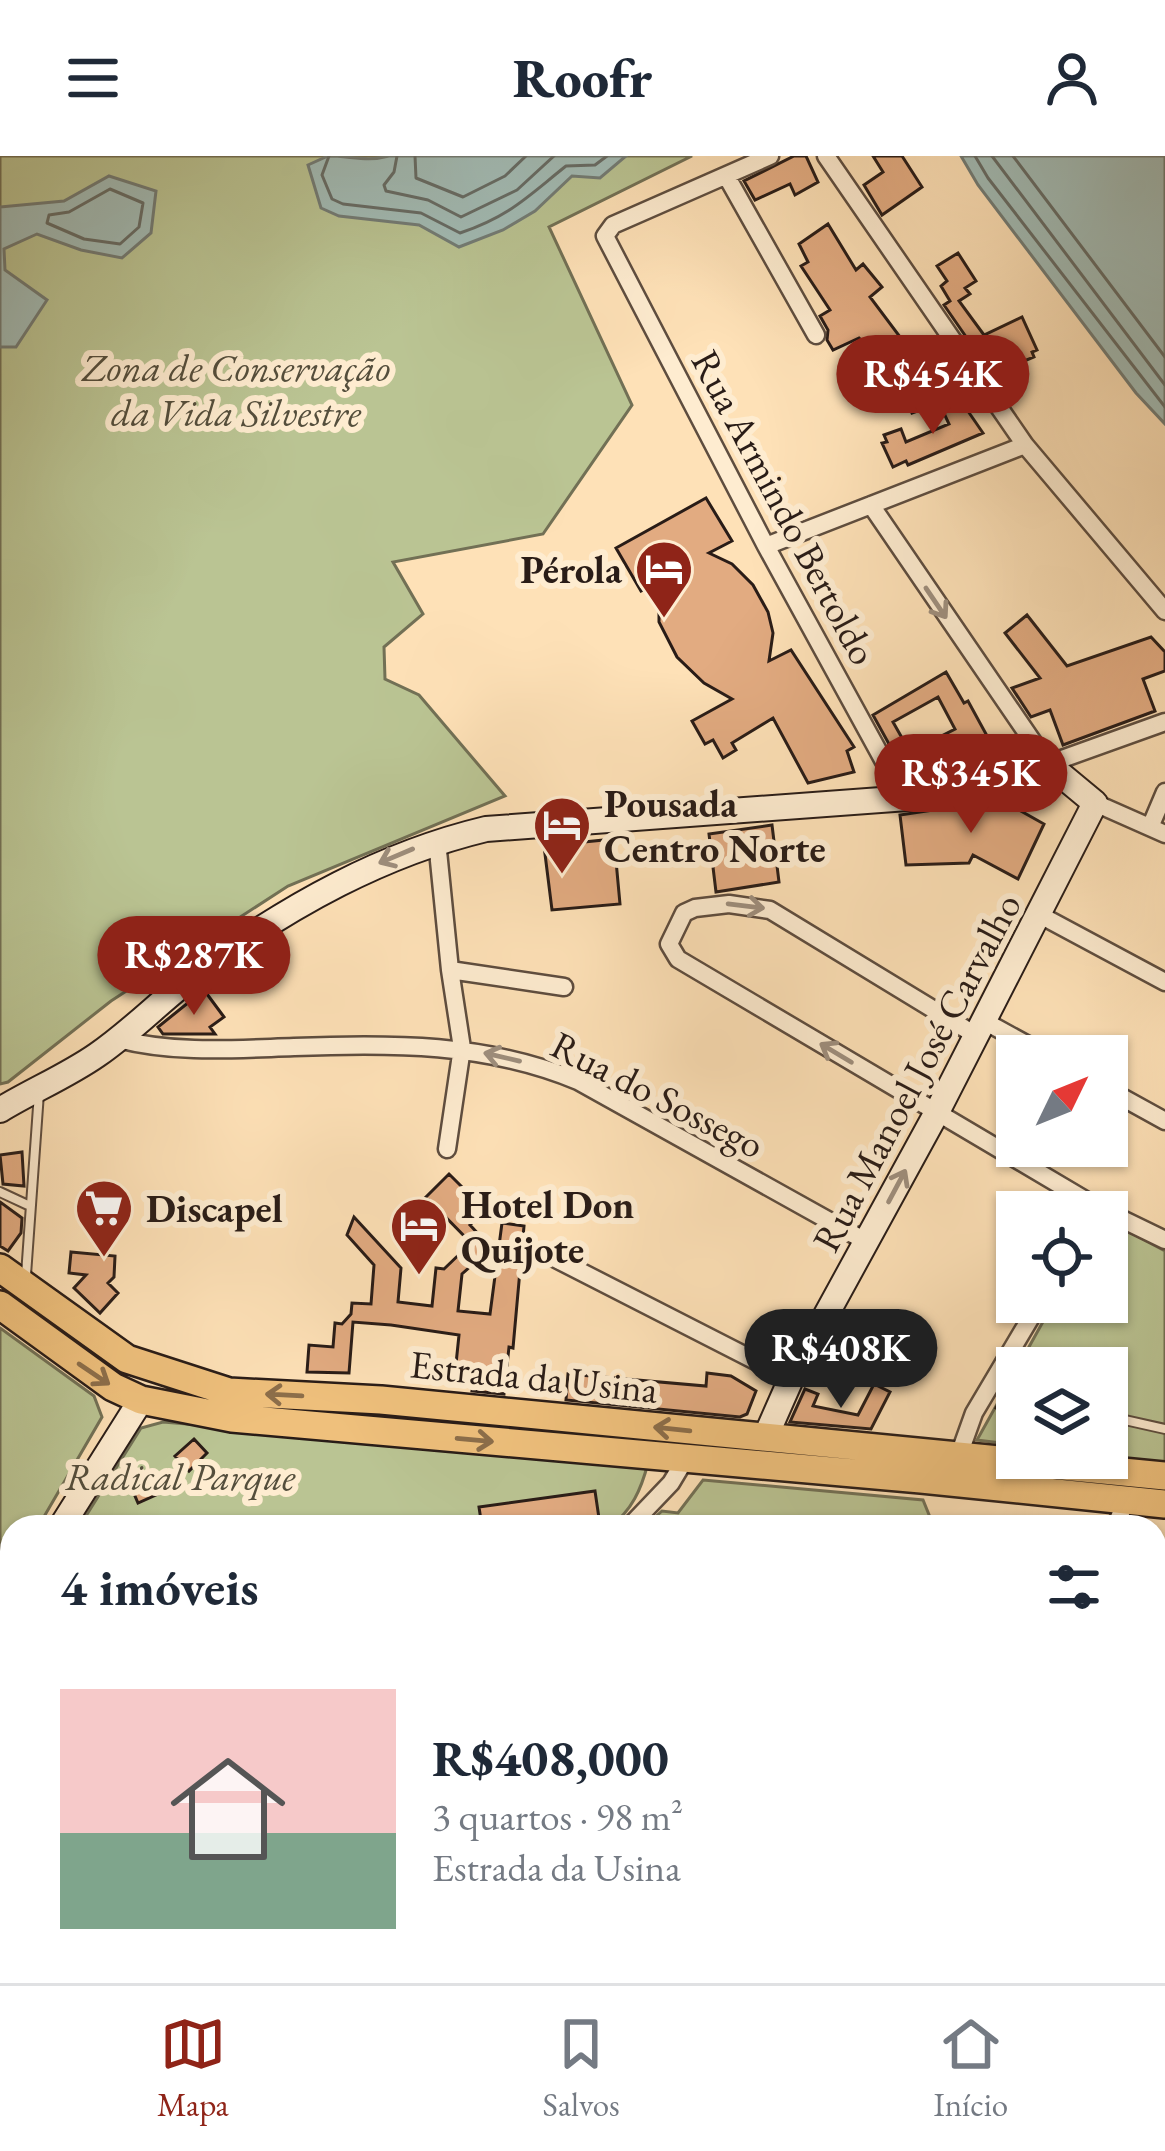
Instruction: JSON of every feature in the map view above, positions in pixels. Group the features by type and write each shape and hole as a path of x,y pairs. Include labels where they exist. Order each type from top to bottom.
{"main road":[{"name":"Estrada da Usina","path":"0,1268 127,1359 230,1405 381,1400 765,1438 888,1463"},
{"name":"Estrada da Usina","path":"0,1306 113,1387 141,1400 230,1405 686,1458 920,1465 1121,1514 1165,1504"},
{"name":"Estrada da Usina","path":"920,1465 959,1455 996,1457"},
{"name":"Estrada da Usina","path":"1128,1470 1165,1476"}],"street":[{"path":"770,156 727,177 816,335"},
{"path":"826,156 1025,445 1165,610"},
{"name":"Rua Armindo Bertoldo","path":"727,177 613,225 605,236 608,247 904,798"},
{"path":"766,546 1025,445"},
{"path":"871,505 1048,764 1095,803 1158,830 1165,792"},
{"path":"0,1110 94,1058 202,969 293,908 358,872 437,841 486,829 980,789 1013,781 1165,722"},
{"name":"Rua Manoel José Carvalho","path":"765,1438 791,1379 936,1114 1095,803"},
{"path":"437,841 462,1048 447,1149"},
{"path":"996,1035 770,910 729,904 683,913 669,944 678,959 1064,1191"},
{"path":"1040,915 1165,982"},
{"path":"450,970 564,987"},
{"name":"Rua do Sossego","path":"118,1039 179,1049 462,1048 544,1067 578,1081 867,1242"},
{"path":"1128,1101 1165,1121"},
{"path":"1128,1224 1165,1240"},
{"path":"552,1257 791,1379"},
{"path":"959,1455 974,1413 1028,1323"},
{"path":"69,1515 141,1400"},
{"path":"640,1515 671,1483 686,1458"}],"lane":[{"path":"26,1289 40,1085"},
{"path":"0,1192 30,1206"},
{"path":"1128,1421 1165,1429"}],"green space":[{"name":"Zona de Conservação da Vida Silvestre","path":"0,156 692,156 549,227 632,405 543,534 393,562 423,614 384,647 385,679 419,695 505,796 288,886 111,1001 0,1084"},
{"path":"1128,1231 1165,1251 1165,1464 1128,1460 1128,1347 1029,1347 1042,1323 1128,1323"},
{"path":"0,1328 94,1396 102,1417 45,1515 0,1515"},
{"path":"996,1406 996,1442 977,1440"},
{"name":"Radical Parque","path":"163,1422 648,1463 635,1499 623,1515 87,1515 141,1428"},
{"path":"703,1480 923,1500 929,1515 658,1515 678,1513"}],"water":[{"path":"328,156 626,156 600,178 572,176 535,211 459,247 419,225 339,216 321,208 308,165"},
{"path":"961,156 1165,156 1165,424 1136,393"},
{"path":"109,176 156,191 151,233 122,258 37,234 4,249 5,270 47,300 16,347 0,347 0,207 64,201"}],"building":[{"path":"794,156 806,156 818,182 795,195 790,184 755,200 744,181"},
{"path":"873,156 902,156 922,187 882,215 864,185 883,172"},
{"path":"828,224 856,270 863,264 882,287 870,297 906,345 922,339 938,378 923,384 931,406 912,413 904,393 870,410 862,392 894,373 859,338 833,350 827,340 828,330 820,316 830,310 801,266 808,262 799,244"},
{"path":"958,253 976,281 965,288 970,294 959,301 984,335 1022,317 1037,350 1032,352 1034,357 1017,364 1012,354 987,367 944,305 950,301 941,286 947,281 937,266"},
{"path":"961,401 983,433 893,467 882,443 887,442 884,435 901,429 906,442 949,424 942,409"},
{"path":"706,498 732,541 709,553 732,564 753,585 773,633 769,661 791,650 854,747 847,751 854,772 808,783 773,718 732,743 736,750 723,758 713,740 705,744 692,721 732,699 704,683 677,657 659,622 659,582 641,591 616,548"},
{"path":"1027,615 1067,666 1151,637 1165,652 1165,671 1143,679 1155,711 1063,745 1050,710 1031,717 1012,688 1040,678 1005,633"},
{"path":"946,672 964,703 968,701 991,750 975,759 965,746 905,773 873,715","holes":["938,697 955,729 910,752 893,722"]},
{"path":"1006,799 1044,824 1018,879 973,855 969,863 906,865 900,815"},
{"path":"772,825 779,882 716,892 709,834"},
{"path":"614,839 620,904 552,910 544,846"},
{"path":"204,990 224,1017 210,1027 215,1034 163,1034 158,1027"},
{"path":"22,1152 24,1186 3,1184 0,1155"},
{"path":"449,1174 485,1210 470,1225 495,1252 487,1259 483,1255 462,1274 458,1311 490,1314 502,1223 524,1226 504,1394 472,1391 473,1385 454,1383 459,1335 391,1325 353,1322 349,1373 307,1372 309,1345 333,1347 335,1323 342,1324 351,1314 352,1303 371,1304 374,1265 347,1235 354,1217 401,1268 398,1302 432,1306 436,1268 444,1269 471,1243 426,1197"},
{"path":"0,1202 22,1218 21,1233 8,1251 0,1246"},
{"path":"71,1252 115,1256 114,1277 108,1283 118,1293 100,1313 74,1288 86,1275 69,1273"},
{"path":"707,1373 731,1376 756,1391 747,1414 566,1400 568,1374 706,1386"},
{"path":"874,1384 890,1392 871,1429 790,1422 805,1389 818,1394 813,1406 858,1415"},
{"path":"194,1439 207,1453 189,1471 175,1456"},
{"path":"161,1476 167,1490 138,1503 132,1489"},
{"path":"595,1491 599,1515 480,1515 479,1507"}],"place":[{"name":"Pérola","path":"664,620"},
{"name":"Pousada Centro Norte","path":"562,876"},
{"name":"Discapel","path":"104,1259"},
{"name":"Hotel Don Quijote","path":"419,1277"}]}
